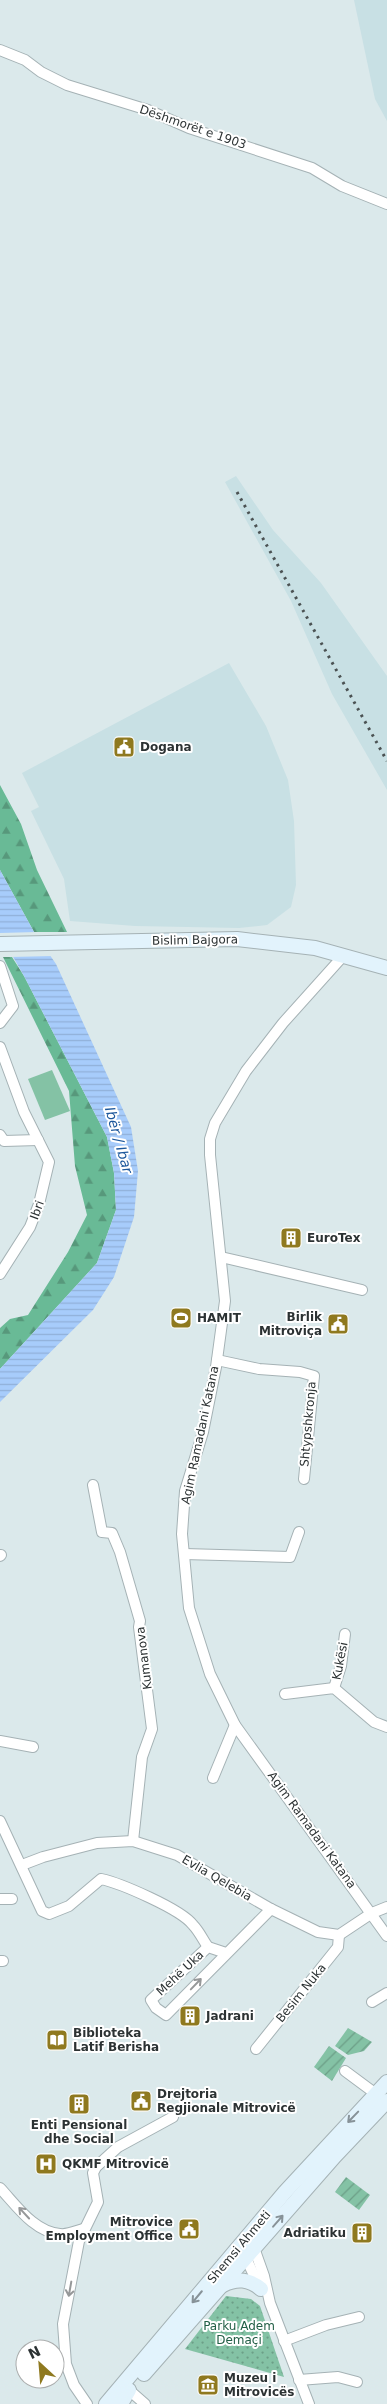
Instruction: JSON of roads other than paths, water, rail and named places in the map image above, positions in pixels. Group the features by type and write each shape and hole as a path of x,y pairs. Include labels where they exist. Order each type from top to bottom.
{"main road":[{"name":"Bislim Bajgora","path":"0,944 238,939 285,944 344,955 387,968"},
{"name":"Shemsi Ahmeti","path":"117,2404 124,2390 247,2247 335,2156 381,2097 387,2082"},
{"name":"Shemsi Ahmeti","path":"106,2404 124,2390 219,2289 247,2247"},
{"path":"219,2289 231,2282 243,2280 251,2282 261,2290"},
{"path":"98,2404 124,2390"},
{"path":"121,2404 124,2390"}],"street":[{"name":"Dëshmorët e 1903","path":"0,50 25,60 41,72 67,84 148,110 189,128 312,168 342,186 387,204"},
{"name":"Agim Ramadani Katana","path":"344,955 266,1044 228,1099 215,1123 210,1139 225,1301 217,1360 203,1432 185,1491 182,1534 189,1608 210,1674 235,1725 387,1936"},
{"path":"0,966 13,1006 0,1023"},
{"name":"Ibri","path":"0,1274 30,1227 40,1204 49,1162 24,1112 1,1054"},
{"path":"0,1135 4,1141 38,1140"},
{"path":"221,1256 362,1290"},
{"name":"Shtypshkronja","path":"217,1360 259,1369 300,1372 314,1376 304,1479"},
{"name":"Kumanova","path":"93,1485 102,1532 112,1533 120,1552 140,1621 139,1628 151,1709 152,1730 142,1757 133,1841"},
{"path":"184,1554 290,1557 298,1532"},
{"name":"Kukësi","path":"334,1688 341,1666 345,1634"},
{"name":"Kukësi","path":"285,1694 334,1688 374,1722 387,1726"},
{"path":"213,1778 235,1725"},
{"path":"0,1741 32,1747"},
{"path":"0,1821 42,1911 49,1914 69,1906 101,1879 118,1883 134,1893 164,1904 192,1923 208,1948"},
{"name":"Evlia Qelebia","path":"22,1865 43,1857 97,1844 133,1841 177,1855 271,1909 318,1932 339,1935"},
{"path":"0,1899 12,1899"},
{"path":"339,1935 372,1913 387,1907"},
{"name":"Mehë Uka","path":"226,1954 208,1948 151,2000 156,2008 166,2015 271,1909"},
{"name":"Besim Nuka","path":"256,2049 338,1947 339,1935"},
{"path":"372,2002 387,1994"},
{"path":"345,2072 381,2097"},
{"path":"87,2404 74,2385 66,2364 63,2324 83,2229 95,2211 98,2202 93,2177 96,2167 118,2147 173,2117"},
{"path":"0,2188 33,2223 41,2228 60,2234 83,2229"},
{"path":"247,2247 264,2276 270,2302 309,2404"},
{"path":"247,2247 261,2290 270,2302"},
{"path":"284,2341 326,2325 359,2317"},
{"path":"299,2380 338,2377 357,2382"},
{"path":"124,2390 145,2404"}],"water":[{"name":"Ibër / Ibar","path":"0,870 34,932 56,964 131,1127 138,1171 134,1217 114,1277 93,1310 0,1402 0,1369 97,1263 116,1210 114,1173 107,1137 24,976 0,934"}],"railway":[{"path":"237,492 387,761"}],"place":[{"name":"Dogana","path":"124,747"},
{"name":"EuroTex","path":"291,1238"},
{"name":"HAMIT","path":"181,1318"},
{"name":"Birlik Mitroviça","path":"338,1324"},
{"name":"Jadrani","path":"190,2016"},
{"name":"Biblioteka Latif Berisha","path":"57,2040"},
{"name":"Drejtoria Regjionale Mitrovicë","path":"141,2101"},
{"name":"Enti Pensional dhe Social","path":"79,2104"},
{"name":"QKMF Mitrovicë","path":"46,2164"},
{"name":"Mitrovice Employment Office","path":"189,2229"},
{"name":"Adriatiku","path":"362,2233"},
{"name":"Muzeu i Mitrovicës","path":"208,2385"}],"park label":[{"name":"Parku Adem Demaçi","path":"239,2333"}]}
